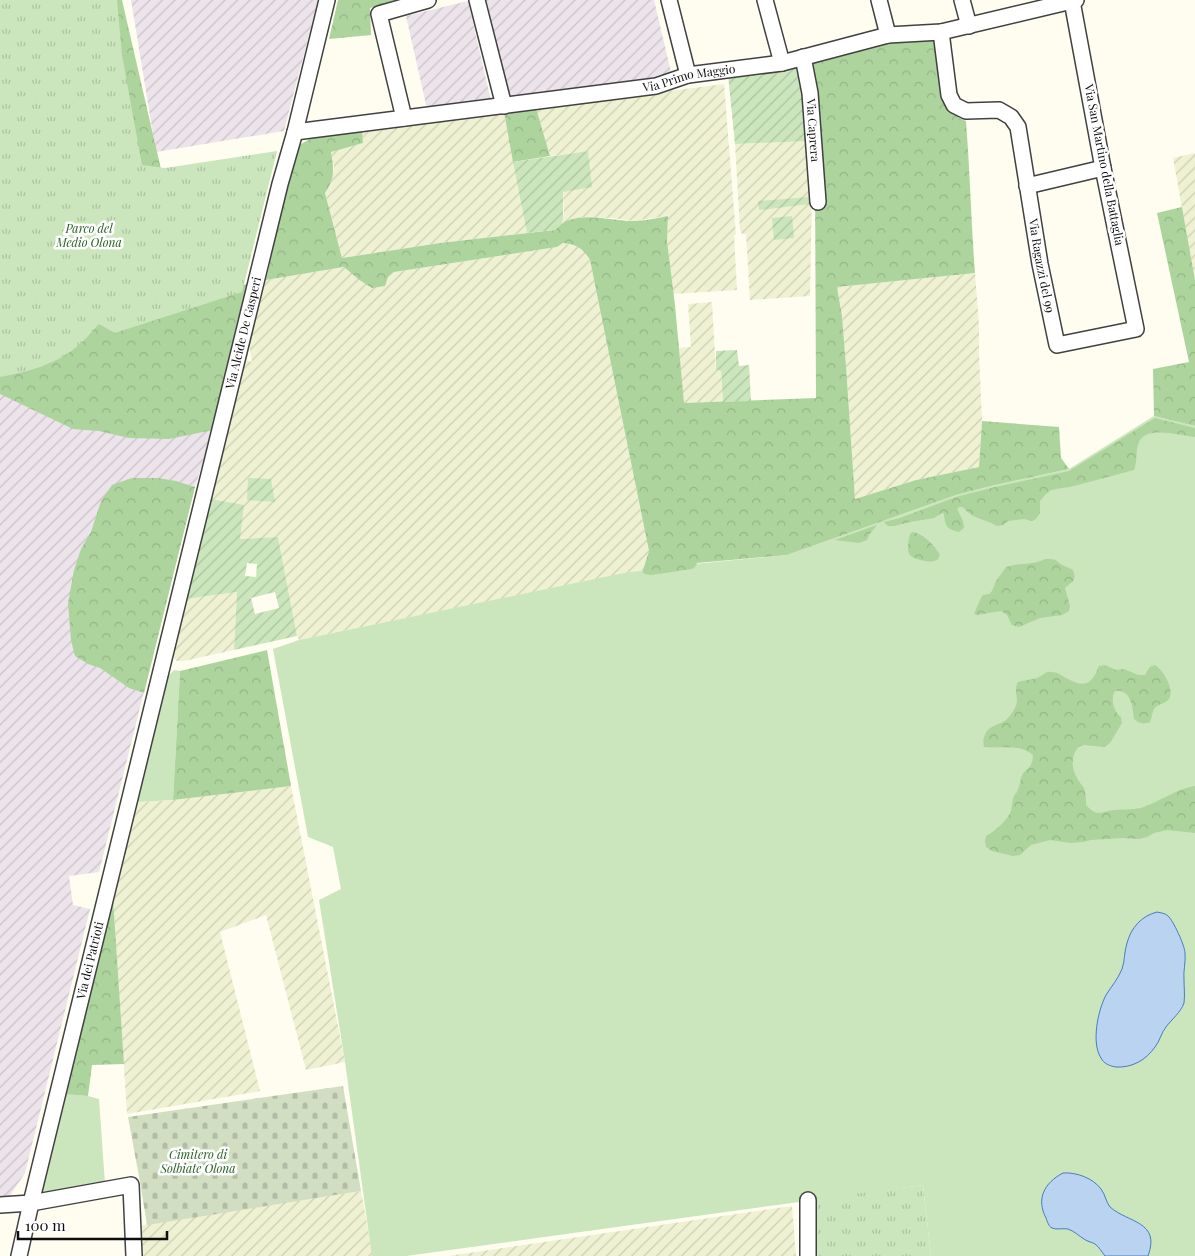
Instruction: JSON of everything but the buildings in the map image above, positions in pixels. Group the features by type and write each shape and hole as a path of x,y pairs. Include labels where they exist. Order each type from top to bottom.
{"street":[{"name":"Via Alcide De Gasperi","path":"162,666 280,184 328,0"},
{"path":"404,118 379,14 428,0"},
{"path":"477,0 504,106"},
{"path":"669,0 688,75"},
{"path":"765,0 782,63"},
{"path":"879,0 888,35"},
{"path":"962,0 969,26"},
{"name":"Via Primo Maggio","path":"295,132 656,86 688,75 782,63 888,35 941,32 1074,0"},
{"name":"Via San Martino della Battaglia","path":"1057,345 1136,329 1103,168 1074,0"},
{"name":"Via Ragazzi del 99","path":"941,32 949,95 954,105 966,111 999,110 1011,117 1018,127 1040,264 1057,345"},
{"name":"Via Caprera","path":"803,58 810,93 818,202"},
{"path":"1027,186 1103,168"},
{"name":"Via dei Patrioti","path":"19,1256 162,666"},
{"path":"0,1205 31,1203 131,1185 134,1256"},
{"path":"808,1200 808,1256"}],"shaded area":[{"path":"131,0 318,0 284,131 156,152"},
{"path":"486,0 654,0 671,72 657,79 510,98"},
{"path":"468,1 491,101 427,109 406,16"},
{"path":"0,340 213,430 195,487 99,872 69,876 73,905 90,909 25,1173 9,1197 0,1198"}],"green space":[{"name":"Parco del Medio Olona","path":"0,0 117,0 122,55 142,165 165,168 277,151 242,292 115,333 99,324 80,344 62,357 32,370 0,377"},
{"path":"92,0 122,0 190,295 253,283 213,430 169,439 129,438 99,431 73,429 0,394 0,340"},
{"path":"338,0 400,0 370,8 371,35 329,39"},
{"path":"927,37 935,40 952,112 966,121 975,273 837,287 842,316 855,499 916,480 979,467 982,421 1059,427 1061,458 1069,469 956,495 787,555 697,563 692,569 651,575 645,574 643,570 649,551 590,260 582,250 576,246 563,243 557,247 394,272 388,277 385,286 372,288 344,267 266,280 294,156 301,144 317,135 362,128 363,143 331,152 333,173 331,183 325,193 342,258 440,243 555,230 562,223 581,217 633,221 668,216 667,241 684,403 816,398 815,173 807,63 892,39"},
{"path":"801,64 810,141 735,144 728,75"},
{"path":"724,84 736,235 734,235 737,290 673,294 667,241 668,216 633,221 584,217 562,223 564,211 563,192 588,151 550,156 536,108"},
{"path":"536,108 550,156 513,162 504,112"},
{"path":"504,112 527,233 440,243 342,258 325,193 330,186 334,168 331,151 363,143 362,128"},
{"path":"810,141 812,192 810,296 750,300 746,234 742,234 740,230 735,144"},
{"path":"588,151 592,187 563,192 562,223 555,230 527,233 513,162"},
{"path":"1195,153 1195,280 1173,158"},
{"path":"809,197 810,204 759,210 758,201"},
{"path":"1182,207 1195,280 1195,426 1154,416 1153,369 1189,362 1157,213"},
{"path":"792,216 794,238 774,240 772,218"},
{"path":"563,243 578,247 585,252 590,260 649,551 643,570 299,640 278,537 240,539 210,499 245,360 252,362 249,345 266,280 345,267 358,279 388,277 394,272 557,247"},
{"path":"975,273 979,324 982,421 979,467 916,480 855,499 842,316 837,287"},
{"path":"712,302 716,370 721,371 723,402 683,403 679,348 691,347 688,304"},
{"path":"737,350 739,366 749,365 751,401 723,402 721,371 716,370 716,351"},
{"path":"1154,416 1195,426 1195,1256 931,1256 923,1185 406,1256 372,1256 345,1062 319,900 341,889 333,847 308,837 273,649 299,640 624,573 673,566 787,555 956,495 1069,469"},
{"path":"1155,418 1195,428 1195,437 1156,433 1143,437 1138,445 1134,470 1051,490 1040,501 1040,513 1032,521 1024,519 1008,521 1003,525 997,526 975,517 963,507 959,507 957,509 964,528 959,532 947,526 944,514 942,513 934,518 894,526 888,526 884,522 956,497 1069,471"},
{"path":"132,478 158,478 195,487 144,693 129,688 100,668 88,664 75,656 71,640 68,603 74,570 81,549 91,532 101,501 112,485"},
{"path":"248,478 271,479 275,502 247,500"},
{"path":"210,499 244,505 240,539 278,537 297,636 234,650 237,592 186,599","holes":["247,563 257,564 256,577 245,576","275,592 279,608 255,614 251,598"]},
{"path":"877,525 867,540 859,543 835,540"},
{"path":"913,532 921,535 932,544 940,555 937,560 925,561 910,555 908,544 910,534"},
{"path":"1045,559 1056,560 1073,570 1074,579 1065,588 1070,606 1069,611 1062,615 1040,618 1019,627 1012,625 1007,615 1001,611 974,614 983,595 989,594 992,591 996,581 1006,567"},
{"path":"237,592 234,650 177,661 172,654 186,599"},
{"path":"267,650 291,786 173,800 180,671"},
{"path":"1105,665 1116,670 1124,669 1138,675 1145,675 1150,667 1155,665 1167,680 1170,695 1168,701 1154,709 1150,722 1143,723 1134,719 1132,705 1128,696 1120,691 1115,691 1114,705 1116,712 1121,717 1122,723 1110,743 1104,747 1084,745 1078,747 1073,758 1075,774 1085,790 1086,805 1099,813 1138,809 1181,790 1195,786 1195,833 1167,830 1139,839 1122,838 1071,843 1050,840 1031,845 1020,855 1013,856 992,851 986,847 986,836 1009,815 1021,778 1030,767 1033,755 1028,751 1016,748 984,747 987,731 1009,717 1016,707 1018,682 1053,672 1083,684 1094,677 1099,666"},
{"path":"174,670 180,671 173,800 137,802 165,682"},
{"path":"291,786 345,1062 306,1070 266,915 220,932 260,1091 127,1114 113,898 137,802 173,800"},
{"path":"113,898 124,1064 92,1065 88,1096 64,1094"},
{"name":"Cimitero di Solbiate Olona","path":"343,1086 361,1191 147,1225 128,1117"},
{"path":"64,1094 99,1099 105,1184 45,1195 41,1190"},
{"path":"923,1185 931,1256 814,1256 814,1199"},
{"path":"361,1191 373,1256 138,1256 136,1226"},
{"path":"792,1206 796,1256 448,1256"}],"water":[{"path":"1157,912 1166,914 1170,918 1184,950 1184,1003 1179,1012 1164,1029 1157,1045 1147,1056 1133,1065 1112,1066 1102,1060 1096,1044 1100,1009 1122,969 1126,946 1131,932 1146,916"},
{"path":"1063,1173 1079,1175 1094,1182 1102,1191 1110,1207 1141,1224 1150,1236 1151,1245 1148,1256 1105,1256 1095,1244 1072,1231 1051,1227 1043,1211 1042,1198 1051,1182"}]}
